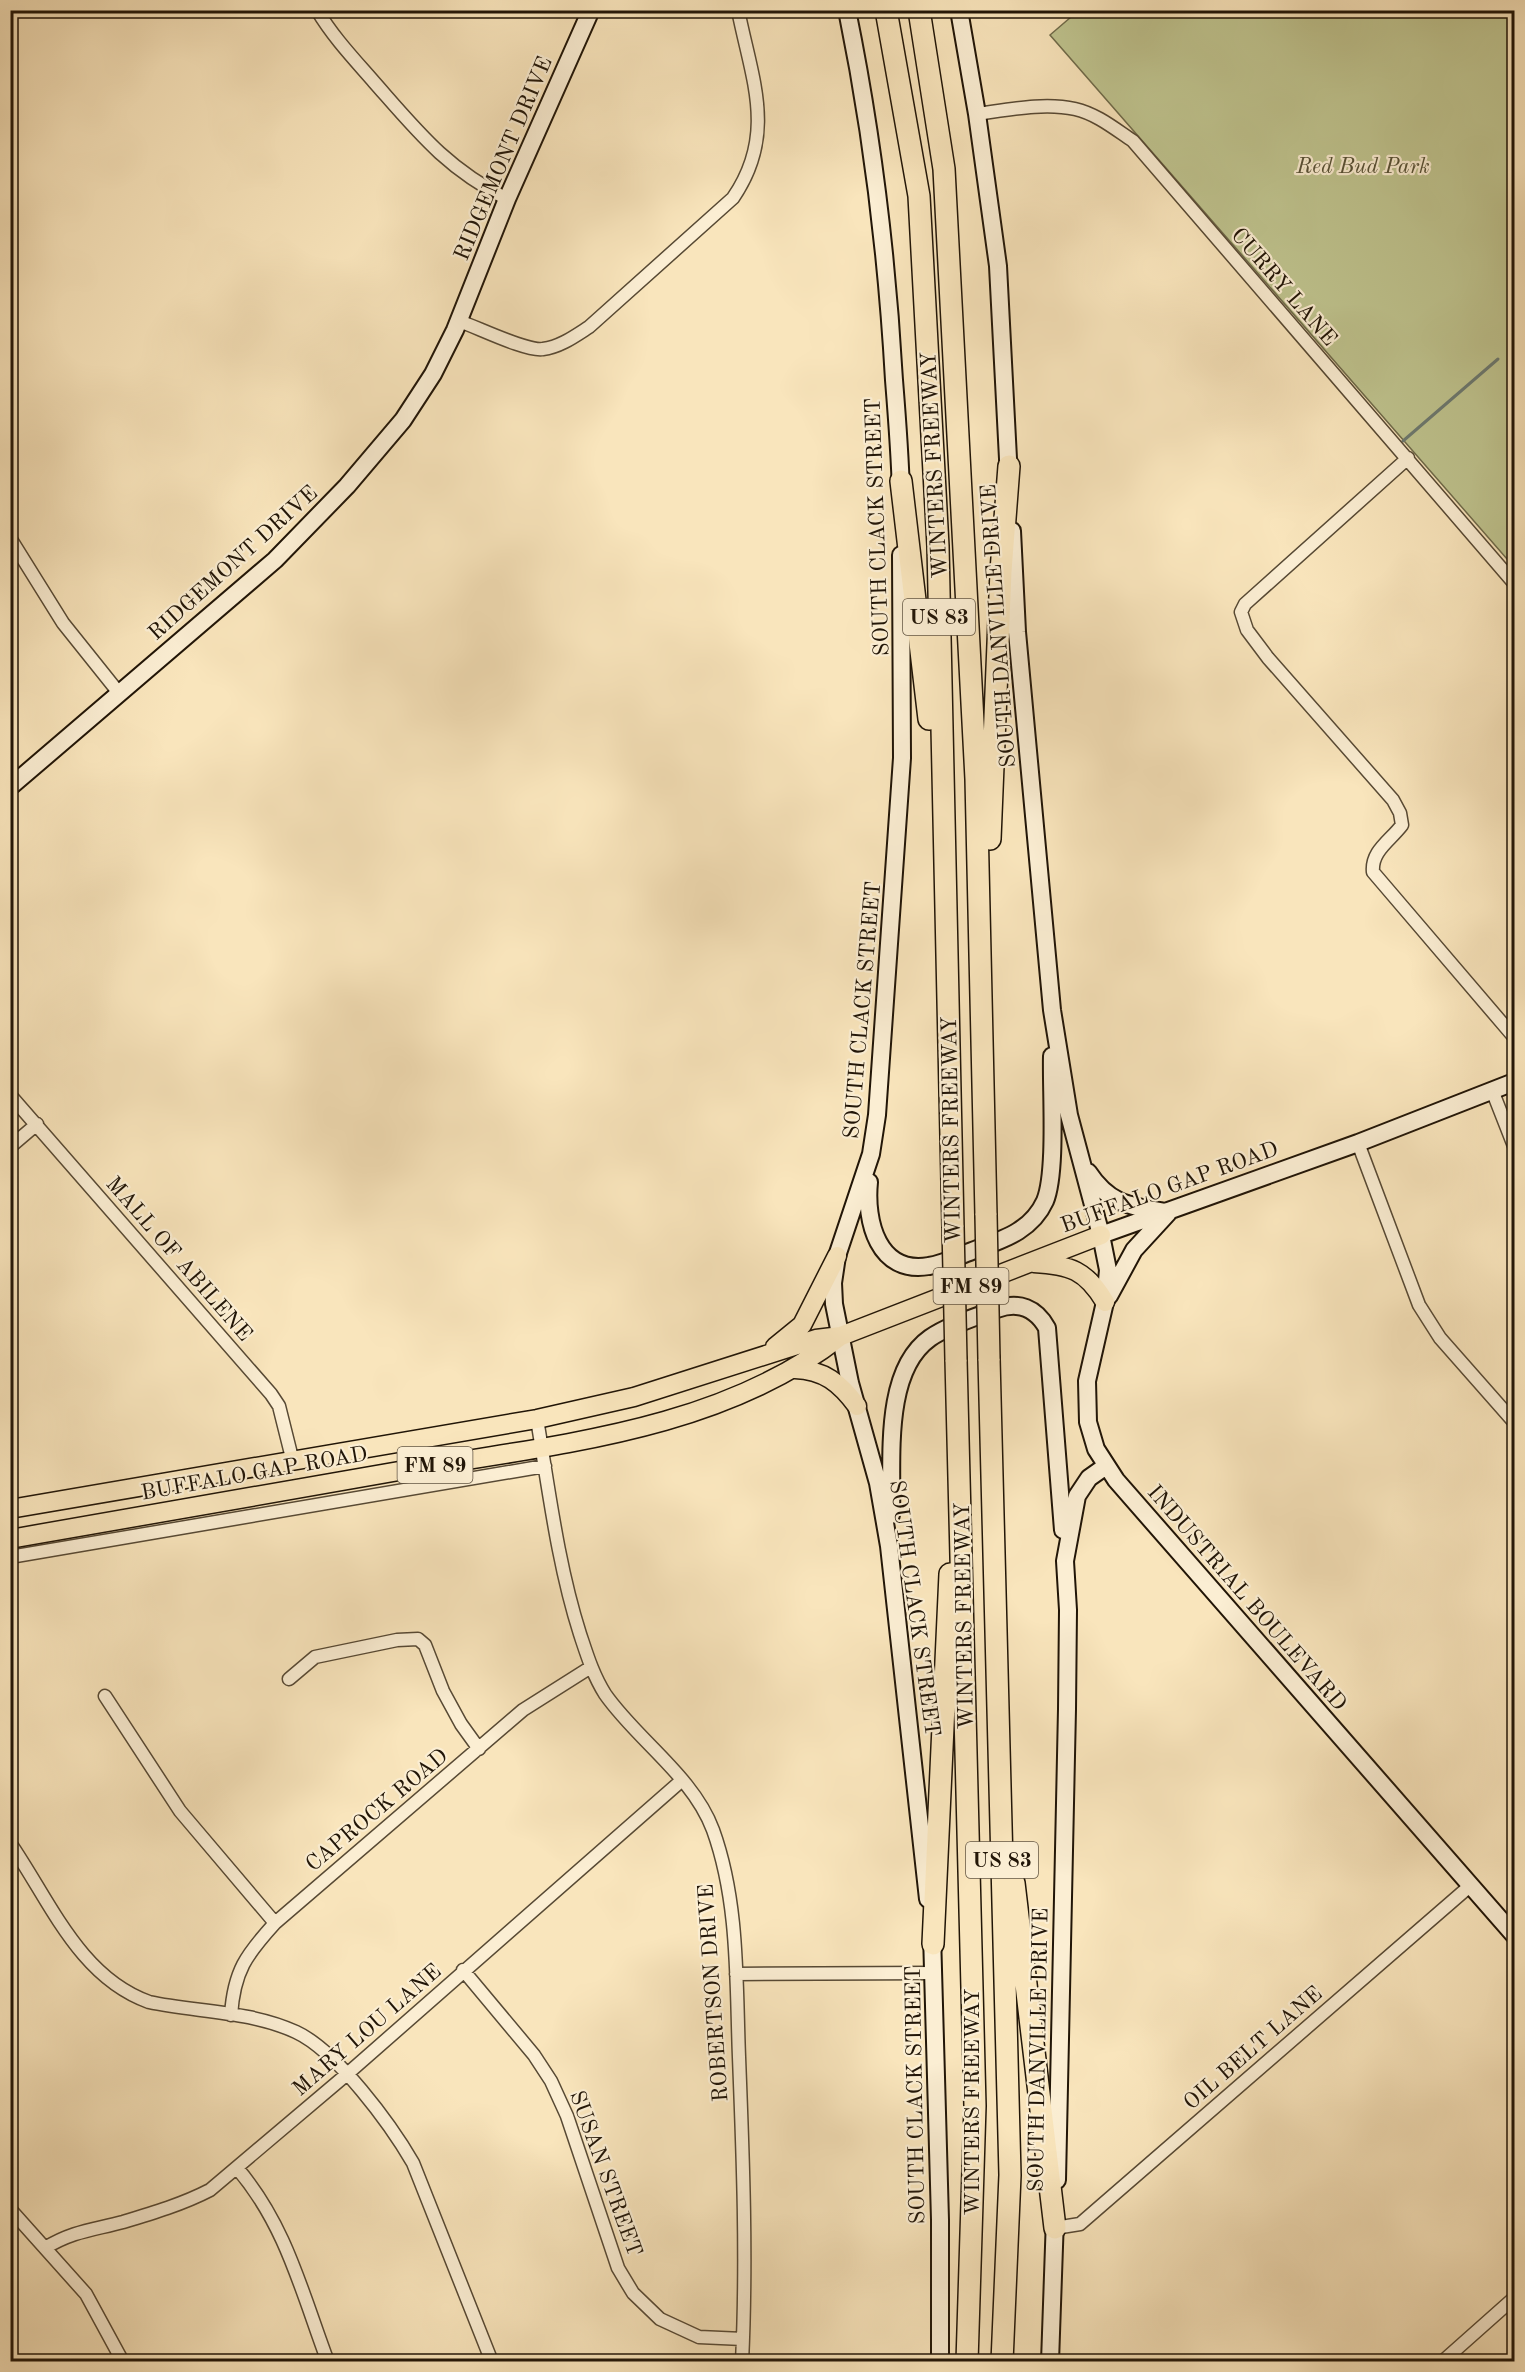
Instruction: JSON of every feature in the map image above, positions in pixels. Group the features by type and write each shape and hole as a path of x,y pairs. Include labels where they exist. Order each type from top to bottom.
{"highway":[{"name":"WINTERS FREEWAY","path":"886,10 919,196 938,546 943,833 975,2106 967,2361"},
{"name":"WINTERS FREEWAY","path":"919,10 944,169 976,779 1010,2175 1002,2361"},
{"path":"981,1020 1001,570 1009,466"},
{"path":"901,481 943,833"},
{"path":"933,1944 942,1697 959,1430"},
{"path":"1000,1780 1029,1991 1054,2228"}],"main road":[{"name":"RIDGEMONT DRIVE","path":"10,787 275,560 318,517 403,420 433,374 459,321 507,199 591,10"},
{"name":"SOUTH CLACK STREET","path":"847,10 858,63 879,207 890,312 901,481 902,758 878,1115 871,1154 837,1256 833,1283 841,1336 878,1483 890,1546 933,1944 940,2220 940,2361"},
{"name":"SOUTH DANVILLE DRIVE","path":"958,10 998,266 1017,632 1052,1010 1069,1115 1101,1235"},
{"path":"871,1154 867,1196 872,1233 877,1242 893,1258 909,1267 930,1266 1023,1230 1039,1212 1049,1186 1052,1010"},
{"name":"BUFFALO GAP ROAD","path":"10,1509 537,1419 634,1397 770,1352 816,1339 841,1336 1101,1235 1358,1143 1515,1082"},
{"path":"1082,1161 1098,1186 1124,1205 1168,1211"},
{"path":"1030,1263 1078,1270 1099,1292 1105,1302 1134,1250 1168,1211"},
{"name":"INDUSTRIAL BOULEVARD","path":"1101,1235 1108,1270 1105,1302 1086,1395 1091,1436 1106,1466 1515,1935"},
{"path":"770,1352 802,1325 837,1256"},
{"path":"890,1546 895,1416 897,1393 905,1367 921,1347 938,1334 1000,1308 1020,1306 1035,1312 1042,1319 1049,1339 1065,1561"},
{"name":"BUFFALO GAP ROAD","path":"10,1539 542,1446 665,1421 728,1400 795,1369 841,1336"},
{"path":"795,1369 813,1370 832,1379 844,1388 857,1406"},
{"path":"266,1494 287,1482 291,1476 293,1462"},
{"name":"SOUTH DANVILLE DRIVE","path":"1050,2361 1067,1709 1068,1610 1065,1561 1077,1496 1089,1478 1106,1466"}],"street":[{"path":"317,10 349,53 448,162 474,182 507,199"},
{"path":"459,321 541,350 570,339 589,327 733,198 746,179 759,139 758,111 738,10"},
{"name":"CURRY LANE","path":"976,114 1054,107 1076,109 1103,120 1133,141 1515,583"},
{"path":"1408,458 1245,604 1241,612 1246,630 1268,658 1393,800 1400,813 1402,825 1380,848 1372,861 1373,872 1515,1037"},
{"path":"10,538 21,550 63,623 119,693"},
{"path":"1492,1090 1515,1146"},
{"name":"MALL OF ABILENE","path":"10,1095 272,1394 279,1406 293,1462"},
{"path":"10,1147 36,1124"},
{"path":"1358,1143 1419,1305 1440,1338 1515,1422"},
{"name":"ROBERTSON DRIVE","path":"537,1419 567,1593 591,1667 604,1692 626,1721 702,1806 724,1866 731,1905 736,1974 743,2160 742,2361"},
{"path":"10,1557 545,1466"},
{"path":"289,1679 315,1657 397,1640 418,1639 425,1645 443,1691 461,1724 479,1749"},
{"name":"CAPROCK ROAD","path":"231,2015 233,1986 245,1960 275,1923 546,1693 591,1667"},
{"path":"105,1696 180,1811 275,1923"},
{"name":"MARY LOU LANE","path":"45,2248 80,2230 122,2222 186,2203 210,2190 346,2075 681,1781"},
{"path":"10,1843 88,1962 109,1983 148,2002 270,2023 297,2032 322,2049 396,2134 413,2163 492,2361"},
{"name":"OIL BELT LANE","path":"1054,2228 1080,2224 1471,1885"},
{"name":"SUSAN STREET","path":"463,1970 527,2047 551,2081 567,2116 618,2268 633,2293 660,2319 699,2337 743,2339"},
{"path":"736,1974 934,1973"},
{"path":"237,2168 259,2193 272,2215 328,2361"},
{"path":"10,2209 86,2294 123,2361"},
{"path":"1442,2361 1515,2298"}],"green space":[{"name":"Red Bud Park","path":"1078,11 1514,11 1514,567 1050,35"}],"waterway":[{"path":"1403,441 1498,359"}]}
